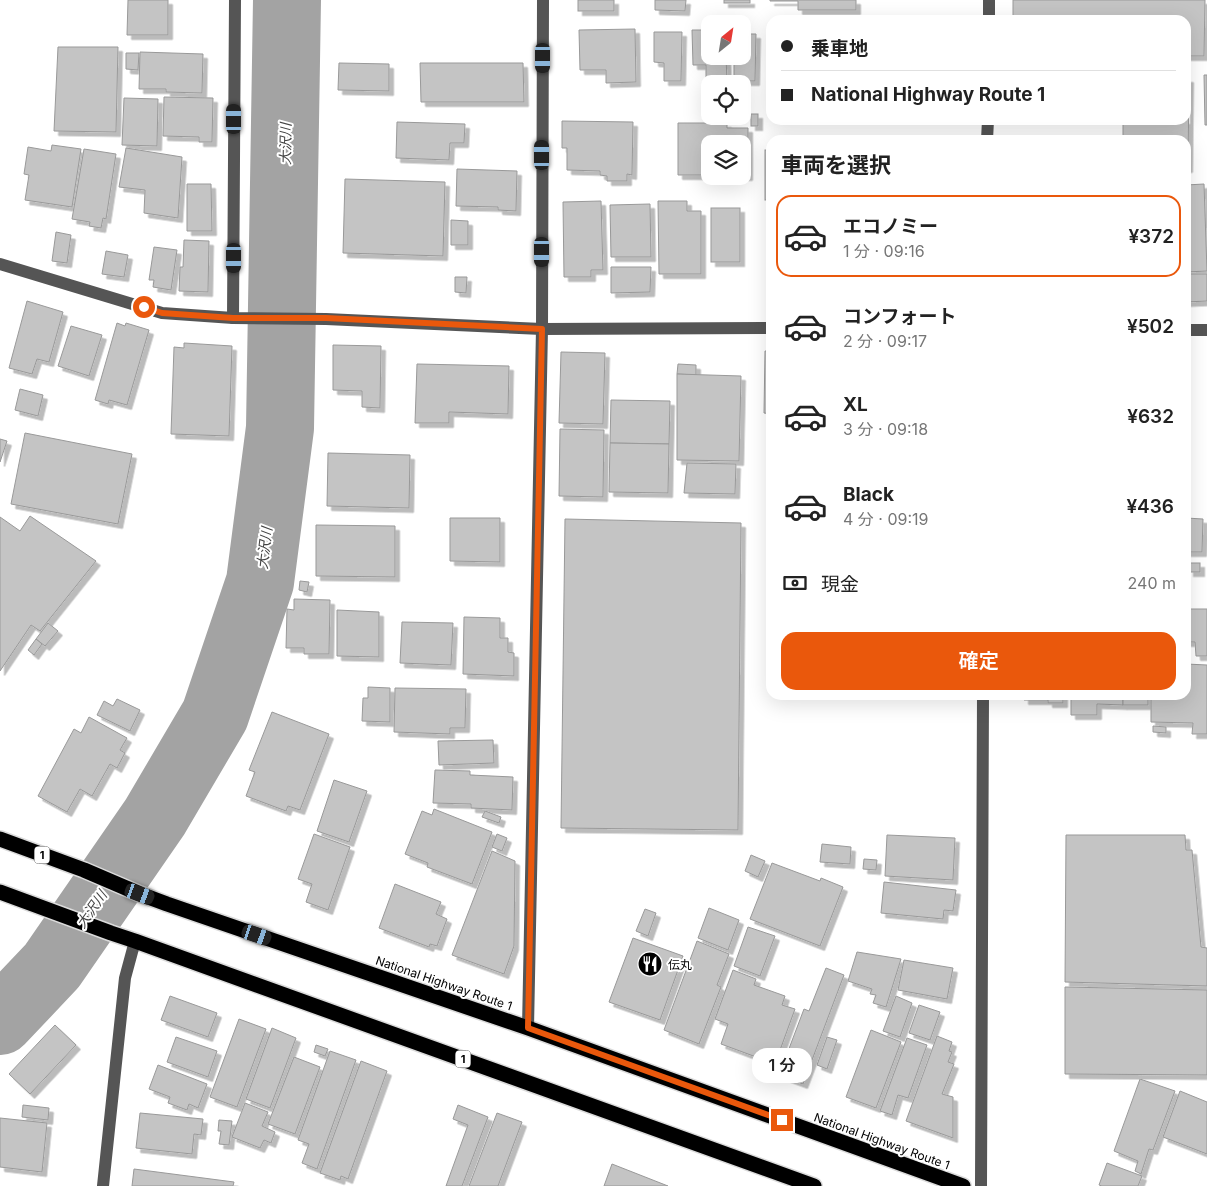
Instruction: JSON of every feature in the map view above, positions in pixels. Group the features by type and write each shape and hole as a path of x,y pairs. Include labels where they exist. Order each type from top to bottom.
{"highway":[{"name":"National Highway Route 1","path":"0,839 84,870 140,894 528,1028 963,1186"},
{"name":"1","path":"0,892 814,1186"}],"street":[{"path":"233,318 235,0"},
{"path":"528,1028 542,329 543,0"},
{"path":"989,0 989,15"},
{"path":"0,264 162,313 233,318 326,318 542,329 766,328"},
{"path":"1191,330 1207,330"},
{"path":"981,1186 983,700"},
{"path":"103,1186 125,978 136,941"}],"building":[{"path":"128,0 168,0 168,35 127,35"},
{"path":"578,0 614,0 614,11 578,11"},
{"path":"655,0 686,0 685,11 655,10"},
{"path":"724,0 750,0 750,3 724,3"},
{"path":"770,0 856,0 856,10 798,10 798,1"},
{"path":"1013,0 1205,0 1204,56 1191,56 1191,15 1013,15"},
{"path":"635,29 636,82 606,83 606,70 580,70 579,30"},
{"path":"692,30 701,30 701,65 693,65"},
{"path":"654,32 682,32 681,81 664,81 664,63 654,62"},
{"path":"751,34 756,34 755,81 751,81 751,75 734,75 734,65 751,65"},
{"path":"58,47 118,47 116,132 54,131"},
{"path":"140,52 203,54 202,93 166,92 166,89 139,89"},
{"path":"126,53 139,53 138,70 126,69"},
{"path":"339,63 389,64 389,91 338,90"},
{"path":"420,63 523,63 524,102 421,102"},
{"path":"706,65 726,65 727,75 706,75"},
{"path":"1204,75 1207,75 1207,125 1205,125"},
{"path":"164,97 213,98 212,142 199,142 199,137 163,136"},
{"path":"124,98 158,99 157,146 122,145"},
{"path":"751,114 758,114 758,126 751,125"},
{"path":"562,121 633,122 632,175 627,174 627,181 607,181 607,176 600,175 600,171 567,170 567,148 562,148"},
{"path":"397,122 465,124 464,143 450,143 449,160 396,158"},
{"path":"678,123 701,123 701,125 727,125 727,128 748,128 748,135 701,135 701,175 678,175"},
{"path":"1123,125 1188,125 1188,135 1123,135"},
{"path":"52,145 81,149 72,207 25,200 29,175 24,174 28,147 51,151"},
{"path":"126,148 182,157 178,218 144,213 145,190 119,187"},
{"path":"84,149 116,154 106,219 103,218 101,228 89,226 90,222 72,219"},
{"path":"765,150 766,150 766,200"},
{"path":"457,169 517,171 516,211 498,210 498,207 456,206"},
{"path":"345,179 445,182 443,256 343,253"},
{"path":"187,184 211,184 212,231 187,231"},
{"path":"1204,184 1207,271 1191,272 1191,185"},
{"path":"601,201 603,270 591,270 591,277 564,277 563,202"},
{"path":"658,201 687,201 687,211 701,211 701,274 659,274"},
{"path":"650,204 651,257 611,257 610,205"},
{"path":"711,208 740,208 740,262 711,262"},
{"path":"451,220 468,221 468,245 451,245"},
{"path":"56,232 71,235 67,263 52,261"},
{"path":"184,240 209,241 208,292 179,291 180,267 183,267"},
{"path":"154,247 177,250 171,290 153,287 154,280 149,280"},
{"path":"106,251 128,255 124,277 102,274"},
{"path":"611,267 651,267 650,292 611,293"},
{"path":"1191,274 1207,274 1207,301 1191,302"},
{"path":"455,277 467,277 466,293 455,292"},
{"path":"27,301 63,312 49,362 37,359 32,374 9,368"},
{"path":"117,323 125,326 126,323 149,330 127,405 109,400 108,404 95,400"},
{"path":"71,326 102,335 89,376 58,366"},
{"path":"184,343 232,346 229,436 171,434 174,347 184,348"},
{"path":"333,345 381,346 380,408 362,407 362,391 333,390"},
{"path":"765,351 766,351 766,413 764,413"},
{"path":"561,352 605,353 603,424 559,423"},
{"path":"417,364 509,366 508,414 449,412 449,423 415,423"},
{"path":"678,364 696,365 696,375 677,374"},
{"path":"677,374 741,376 739,461 677,460"},
{"path":"20,389 43,395 38,416 15,410"},
{"path":"611,400 670,401 669,444 610,443"},
{"path":"560,429 604,430 603,497 559,496"},
{"path":"25,433 132,454 118,524 11,504"},
{"path":"0,439 7,441 0,462"},
{"path":"610,443 669,444 668,493 609,492"},
{"path":"328,453 410,455 409,508 327,506"},
{"path":"687,463 736,464 735,494 684,493"},
{"path":"30,516 96,561 40,631 31,625 0,671 0,517 20,531"},
{"path":"450,518 500,518 500,562 450,561"},
{"path":"1191,518 1203,519 1202,552 1191,552"},
{"path":"565,519 741,523 738,830 561,828"},
{"path":"316,525 395,526 395,577 316,576"},
{"path":"1191,563 1200,563 1200,572 1191,572"},
{"path":"300,581 309,582 307,592 299,590"},
{"path":"294,599 330,600 329,654 304,654 304,648 286,648 287,609 294,610"},
{"path":"1191,609 1207,609 1207,656 1196,656 1195,642 1191,642"},
{"path":"337,610 379,612 379,657 337,656"},
{"path":"464,617 500,618 500,638 508,638 508,652 514,653 514,676 463,674"},
{"path":"402,622 453,623 451,665 400,663"},
{"path":"48,623 58,631 45,646 36,639"},
{"path":"36,639 42,644 34,655 28,650"},
{"path":"1191,664 1207,665 1207,734 1192,734 1193,723 1151,722 1151,700 1191,700"},
{"path":"368,687 390,688 390,722 362,721 363,698 368,698"},
{"path":"395,688 466,689 465,728 450,728 450,734 394,732"},
{"path":"117,699 140,710 130,731 97,715 104,701 113,706"},
{"path":"1048,700 1063,700 1063,703 1048,703"},
{"path":"1071,700 1123,700 1123,705 1097,704 1097,715 1071,715"},
{"path":"1123,700 1148,700 1148,705 1123,705"},
{"path":"272,712 329,734 300,810 288,806 286,811 246,796 255,772 249,770"},
{"path":"89,717 127,738 120,750 125,753 117,768 110,764 92,796 80,789 67,812 38,796 74,729 81,733"},
{"path":"1153,726 1166,727 1166,733 1153,732"},
{"path":"493,740 494,763 439,765 438,741"},
{"path":"435,770 470,771 470,775 513,777 512,810 471,808 471,804 433,803"},
{"path":"334,780 367,791 349,842 317,831"},
{"path":"434,809 492,832 472,884 427,867 428,863 405,854 422,811 432,815"},
{"path":"485,811 501,817 499,823 482,817"},
{"path":"314,834 350,847 328,910 306,902 312,884 298,879"},
{"path":"497,834 507,838 502,851 492,847"},
{"path":"887,835 955,838 953,880 885,876"},
{"path":"1066,835 1185,835 1186,850 1192,850 1201,947 1207,948 1207,986 1065,982"},
{"path":"822,844 851,847 850,864 820,862"},
{"path":"492,851 515,861 514,946 504,974 452,955"},
{"path":"751,855 765,861 758,877 745,871"},
{"path":"864,859 877,860 876,870 863,869"},
{"path":"772,863 820,881 821,878 843,887 820,946 750,919"},
{"path":"884,882 956,890 953,911 944,910 943,919 881,913"},
{"path":"395,884 441,902 436,914 447,919 437,946 430,944 429,947 379,928"},
{"path":"709,908 739,920 728,950 698,938"},
{"path":"645,909 656,913 648,936 636,931"},
{"path":"748,927 775,936 760,976 734,966"},
{"path":"633,938 683,956 660,1020 609,1002"},
{"path":"697,941 729,954 717,985 721,987 699,1044 664,1030"},
{"path":"857,952 901,959 886,1007 873,1003 876,995 870,994 872,989 848,981"},
{"path":"904,960 953,968 947,999 898,990"},
{"path":"826,968 844,975 803,1084 779,1075 804,1009 809,1011"},
{"path":"733,970 756,979 754,985 785,996 782,1005 795,1009 775,1064 721,1044 728,1024 715,1019"},
{"path":"1065,987 1207,990 1207,1075 1065,1074"},
{"path":"170,996 217,1013 208,1037 161,1020"},
{"path":"896,996 912,1003 900,1037 883,1031"},
{"path":"919,1005 940,1012 930,1040 909,1033"},
{"path":"239,1019 266,1029 237,1107 210,1097"},
{"path":"55,1025 76,1045 30,1094 9,1074"},
{"path":"272,1028 296,1038 270,1108 246,1099"},
{"path":"871,1030 901,1042 876,1108 846,1097"},
{"path":"937,1036 952,1042 949,1051 952,1052 948,1062 954,1064 942,1094 953,1097 953,1138 906,1121"},
{"path":"176,1037 217,1051 208,1077 167,1062"},
{"path":"827,1037 837,1040 827,1069 817,1065"},
{"path":"907,1038 927,1045 908,1098 898,1095 892,1115 880,1111"},
{"path":"316,1045 328,1049 325,1056 314,1052"},
{"path":"330,1051 356,1060 317,1169 302,1163 309,1144 298,1140"},
{"path":"294,1057 320,1067 295,1134 268,1124"},
{"path":"361,1061 387,1071 348,1179 341,1176 340,1180 320,1173"},
{"path":"158,1065 207,1084 198,1108 189,1104 187,1110 168,1103 170,1097 149,1089"},
{"path":"1140,1079 1175,1091 1153,1150 1149,1149 1141,1174 1135,1171 1138,1161 1114,1151"},
{"path":"1180,1091 1207,1102 1207,1154 1163,1137"},
{"path":"245,1103 268,1112 262,1126 275,1132 271,1143 264,1140 260,1148 232,1137"},
{"path":"23,1105 49,1108 48,1120 22,1117"},
{"path":"458,1105 488,1117 462,1186 446,1186 468,1125 453,1119"},
{"path":"140,1113 203,1119 201,1135 194,1134 192,1154 136,1148"},
{"path":"497,1113 522,1122 498,1186 469,1186"},
{"path":"0,1118 47,1123 42,1172 0,1167"},
{"path":"219,1120 232,1121 229,1145 219,1144 221,1131 218,1131"},
{"path":"1107,1163 1142,1176 1138,1186 1099,1185"},
{"path":"612,1164 668,1186 604,1186"},
{"path":"134,1169 234,1182 233,1186 132,1186"}],"waterway":[{"name":"大沢川","path":"0,1021 52,966 155,817 215,715 260,582 280,428 287,0"}],"place":[{"name":"伝丸","path":"650,964"}],"route":[{"path":"144,307 162,313 233,318 326,318 542,329 528,1028 782,1120"}]}
